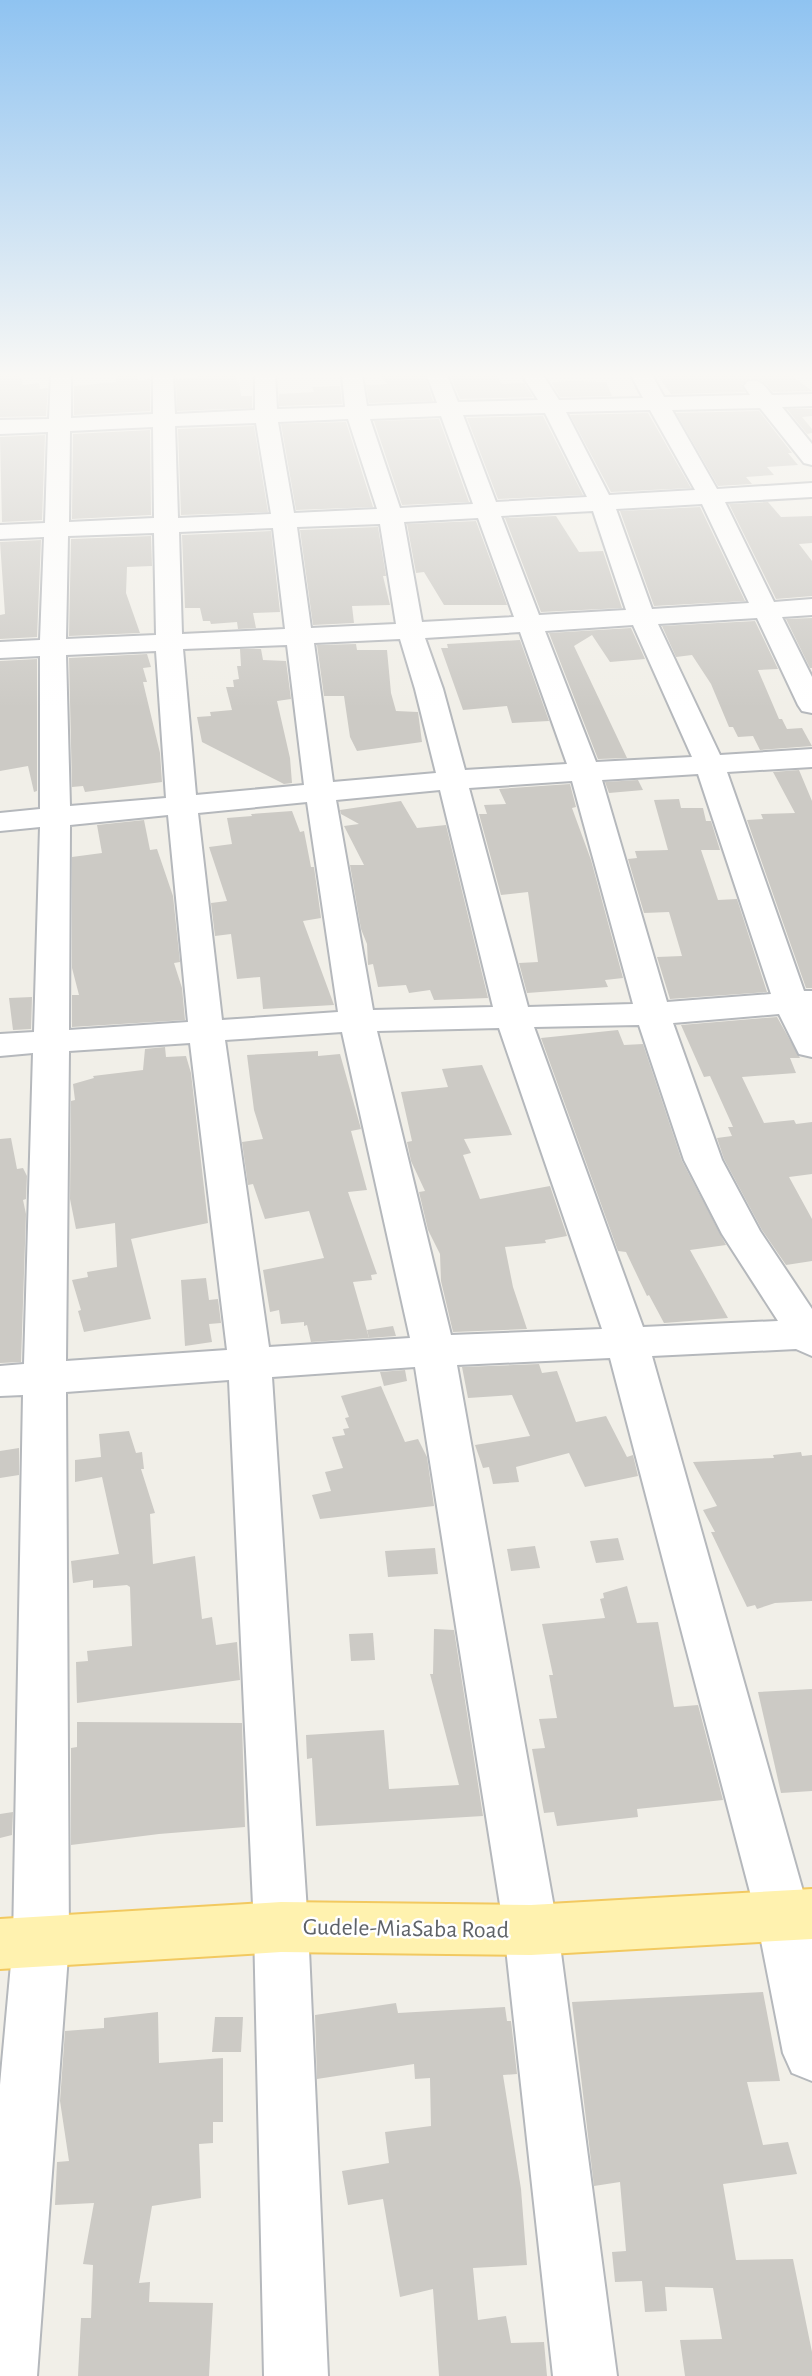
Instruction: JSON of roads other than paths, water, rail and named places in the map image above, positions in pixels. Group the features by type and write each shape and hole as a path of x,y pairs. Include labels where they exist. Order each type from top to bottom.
{"main road":[{"name":"Gudele-MiaSaba Road","path":"21,1943 281,1927 531,1930 797,1914"}],"street":[{"path":"5,2376 45,1379 55,818 53,648 58,486"},
{"path":"166,486 169,643 182,806 206,1031 250,1364 281,1927 296,2376"},
{"path":"279,486 320,792 357,1021 434,1351 531,1930 585,2376"},
{"path":"382,486 391,516 410,631 429,689 513,1017 627,1341 797,1914 812,2053"},
{"path":"477,486 584,770 653,1014 703,1160 743,1234 811,1336"},
{"path":"593,486 602,504 641,615 709,763 802,1002 812,1046"},
{"path":"704,486 812,705"},
{"path":"0,532 391,516 812,489"},
{"path":"0,650 301,637 812,607"},
{"path":"0,822 452,780 812,758"},
{"path":"0,1045 357,1021 653,1014 802,1002"},
{"path":"0,1381 434,1351 627,1341 811,1336"}]}
